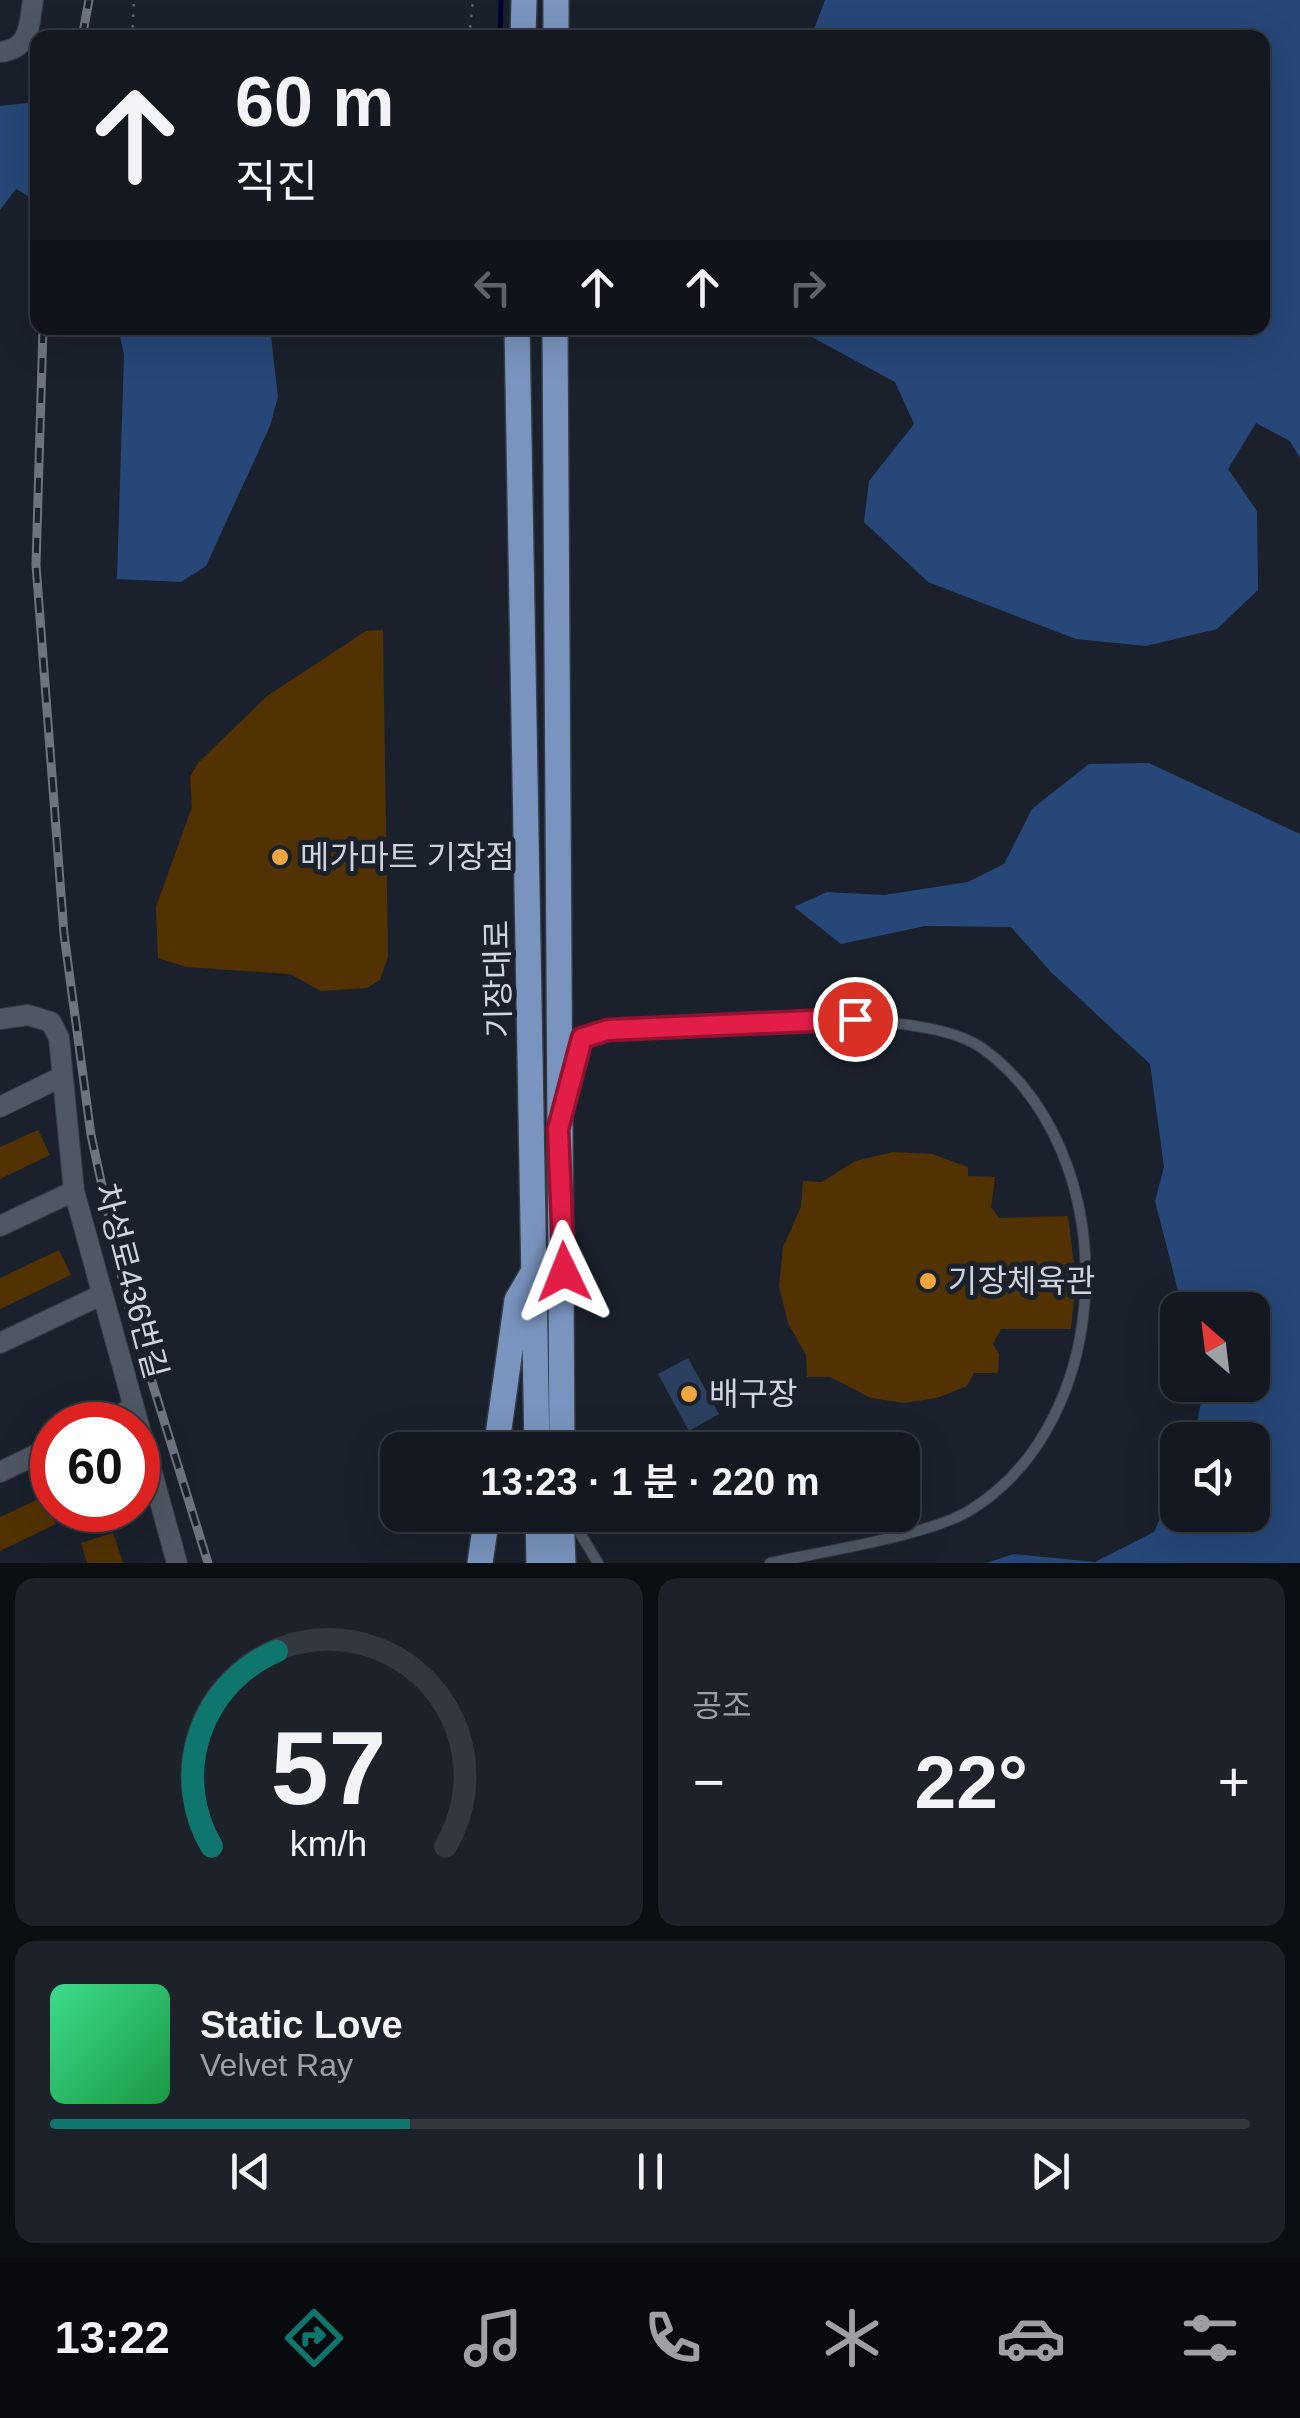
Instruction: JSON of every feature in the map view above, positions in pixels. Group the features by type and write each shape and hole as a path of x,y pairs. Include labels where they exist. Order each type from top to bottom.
{"main road":[{"path":"523,30 524,0"},
{"path":"556,0 556,30"},
{"name":"기장대로","path":"517,335 537,1432"},
{"name":"기장대로","path":"555,335 562,1432"},
{"path":"499,1432 517,1300 534,1272"},
{"path":"480,1563 485,1532"},
{"path":"538,1532 538,1563"},
{"path":"561,1532 562,1563"}],"street":[{"path":"0,52 15,50 26,40 33,0"},
{"name":"차성로436번길","path":"0,1019 28,1014 51,1022 58,1038 74,1191 132,1402"},
{"path":"0,1107 61,1077"},
{"path":"0,1226 74,1191"},
{"path":"0,1343 101,1294"},
{"path":"0,1472 30,1458"},
{"name":"차성로436번길","path":"160,1502 177,1563"}],"lane":[{"path":"558,1129 582,1038 608,1030 855,1019 896,1023 980,1047 1028,1095 1064,1157 1081,1221 1086,1286 1080,1353 1058,1410 1023,1468 965,1513 896,1534 770,1563"},
{"path":"580,1532 598,1563"}],"path":[{"path":"132,30 134,0"},
{"path":"469,30 472,0"}],"shaded area":[{"path":"825,0 1300,0 1300,458 1290,441 1256,423 1228,469 1257,511 1258,590 1217,629 1146,646 1076,639 928,582 864,522 869,481 914,424 895,382 808,335 1270,335 1270,30 814,30"},
{"path":"30,103 30,197 16,189 0,210 0,106"},
{"path":"120,335 271,335 278,397 270,426 206,566 181,582 117,579 124,354"},
{"path":"1149,763 1300,834 1300,1563 986,1563 1014,1554 1095,1562 1154,1532 1160,1518 1160,1532 1270,1532 1270,1422 1197,1422 1201,1402 1270,1402 1270,1292 1178,1292 1155,1201 1164,1167 1150,1064 1051,972 1011,927 925,926 841,944 794,907 827,892 884,895 968,882 1004,864 1032,809 1089,764"},
{"name":"배구장","path":"688,1358 719,1414 689,1431 658,1374"}],"building":[{"name":"메가마트 기장점","path":"383,630 388,956 380,980 367,988 321,991 290,974 186,967 158,958 156,907 192,807 190,777 198,763 267,696 366,631"},
{"path":"38,1130 50,1155 0,1179 0,1147"},
{"name":"기장체육관","path":"893,1152 932,1154 968,1167 968,1176 995,1177 991,1207 999,1218 1068,1216 1076,1280 1071,1329 1001,1329 993,1344 999,1354 998,1373 974,1373 967,1386 937,1398 904,1403 871,1398 830,1377 807,1377 806,1355 788,1323 779,1286 783,1247 801,1207 803,1181 822,1182 855,1161"},
{"path":"59,1250 71,1275 0,1309 0,1278"},
{"path":"30,1503 30,1532 39,1532 0,1551 0,1517"},
{"path":"113,1533 123,1563 87,1563 81,1543"}],"waterway":[{"path":"500,30 501,0"}],"railway":[{"path":"83,30 89,0"},
{"path":"43,335 36,565 64,934 91,1135 127,1301 208,1563"}],"place":[{"name":"메가마트 기장점","path":"280,857"},
{"name":"기장체육관","path":"928,1281"},
{"name":"배구장","path":"689,1394"}],"route":[{"path":"564,1272 558,1129 582,1038 608,1030 855,1019"}]}
